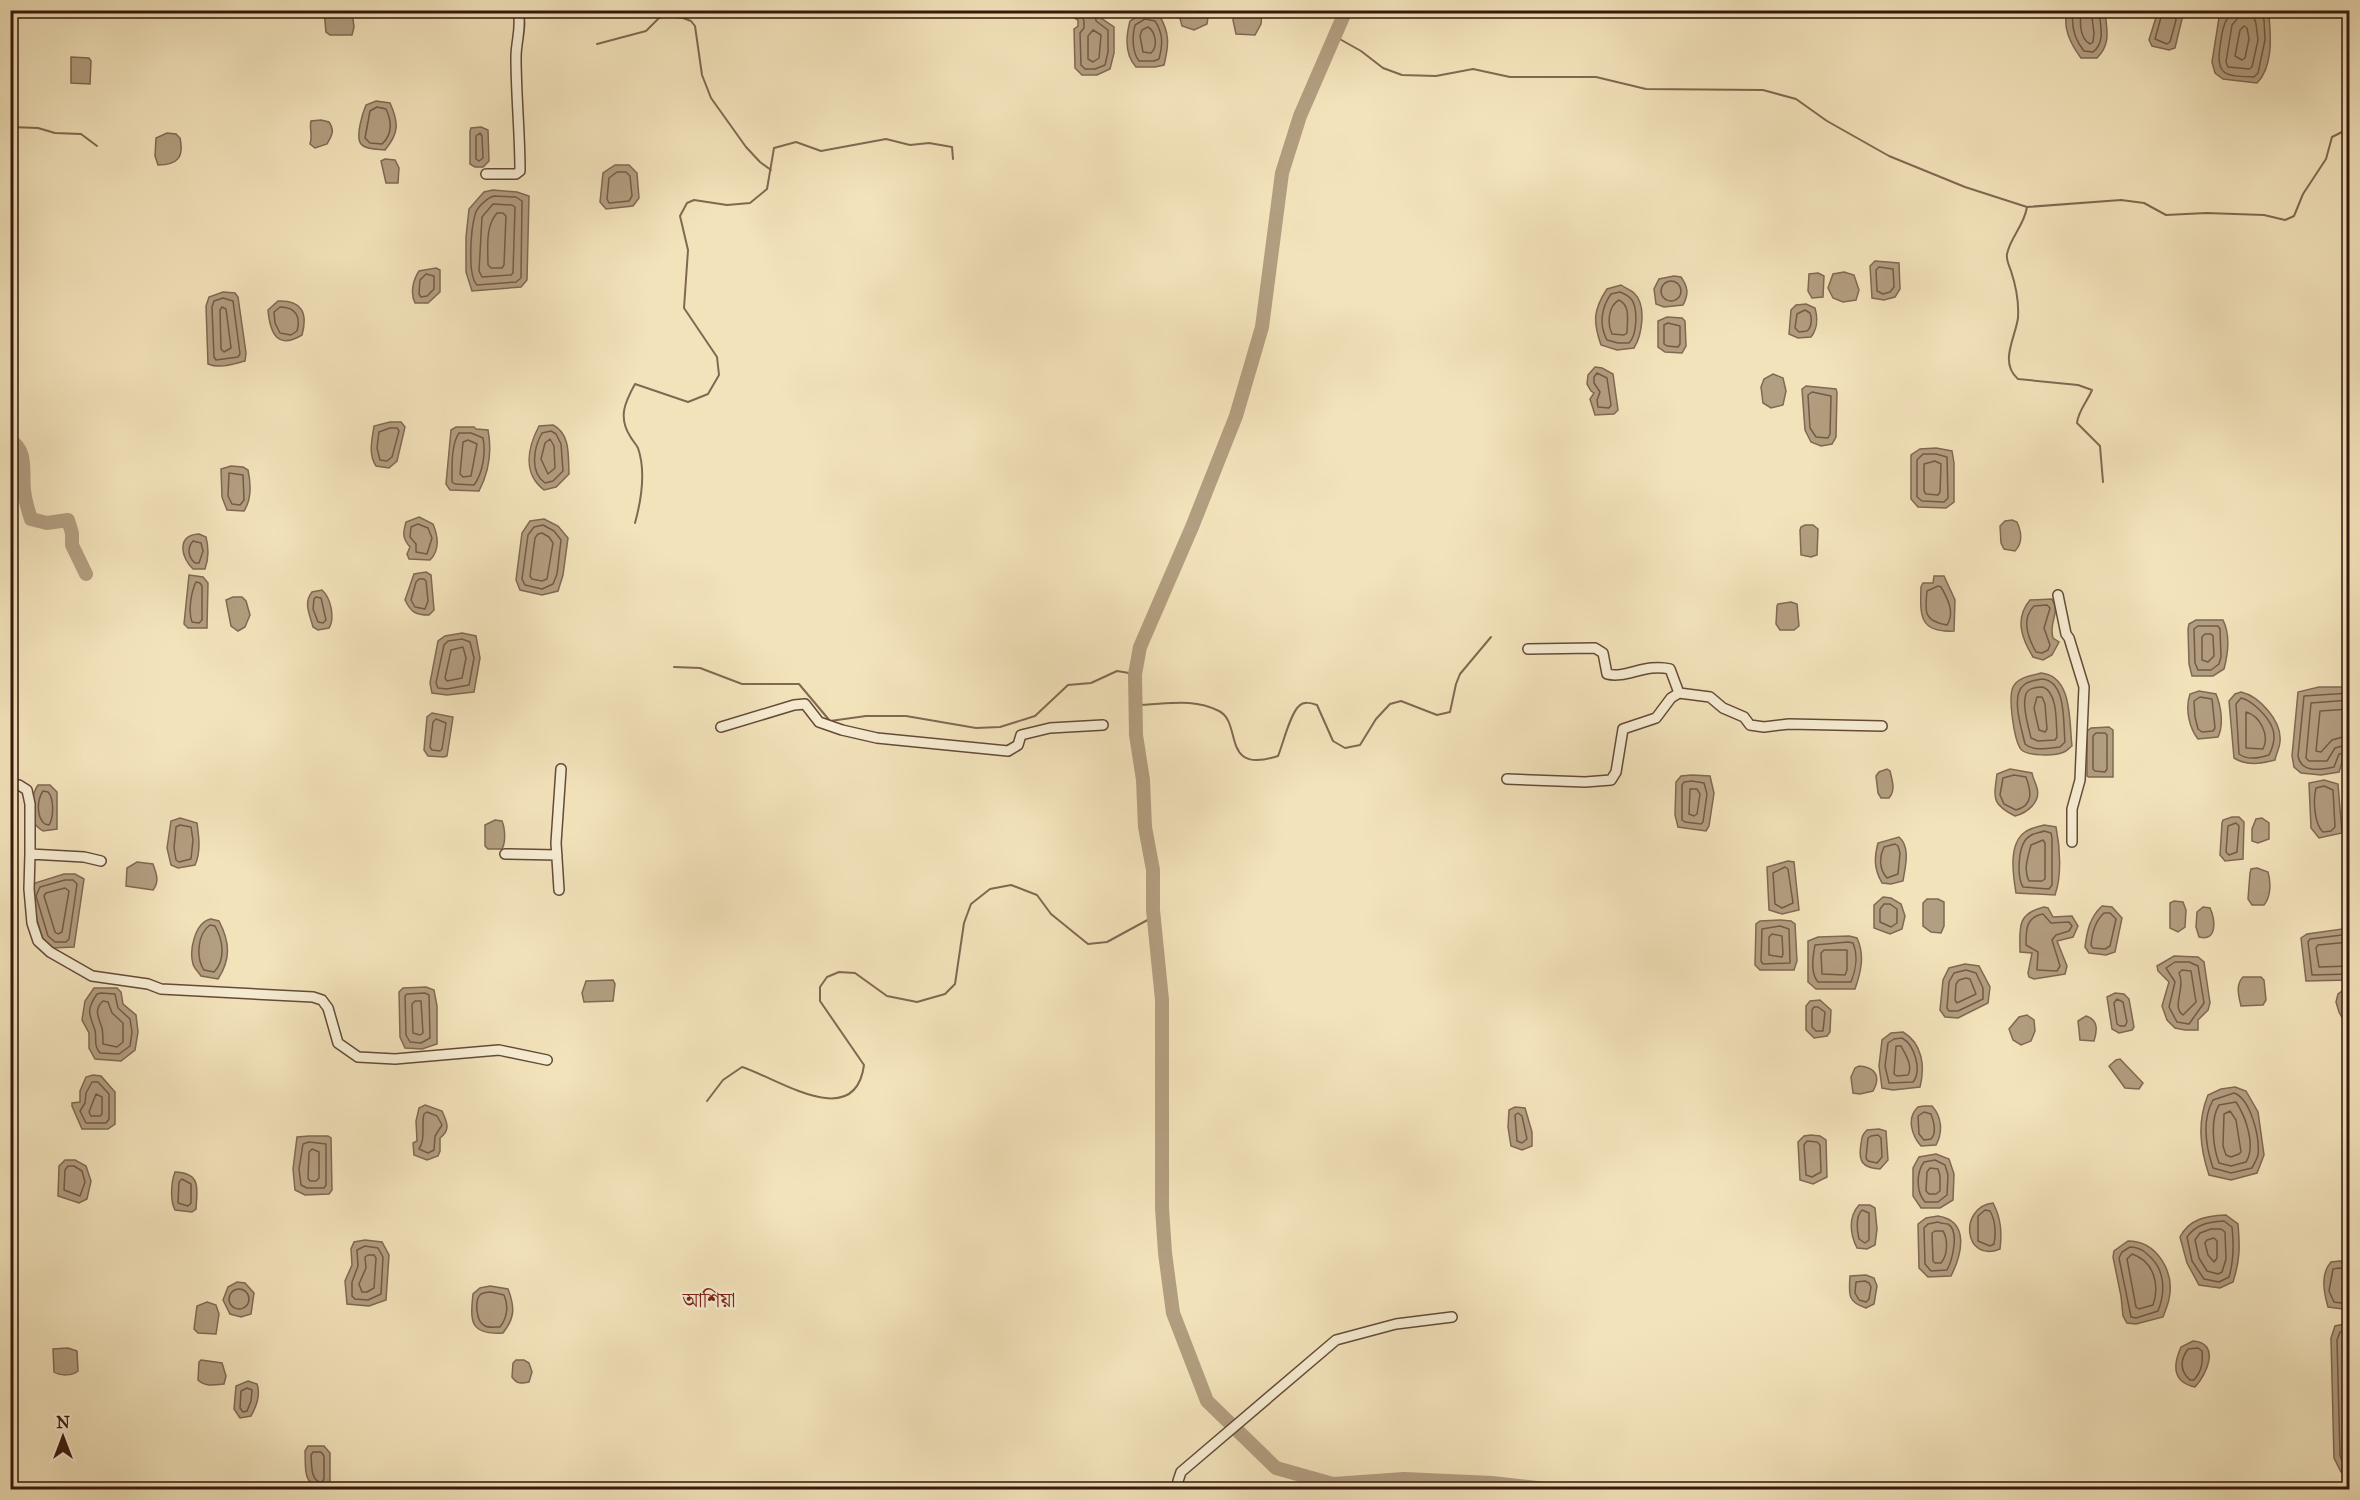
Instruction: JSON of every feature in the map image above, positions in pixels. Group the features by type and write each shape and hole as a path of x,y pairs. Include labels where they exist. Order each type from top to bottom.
{"street":[{"path":"486,174 516,174 520,171 516,75 516,52 520,32 518,10"},
{"path":"2058,596 2066,634 2084,687 2080,780 2072,809 2072,842"},
{"path":"1528,649 1595,648 1603,653 1605,670 1610,675 1648,667 1670,669 1679,693"},
{"path":"1507,779 1585,783 1611,780 1616,772 1623,729 1656,718 1671,698 1679,693 1710,697 1722,708 1744,717 1750,725 1764,727 1789,724 1882,726"},
{"path":"721,727 794,705 805,704 819,722 842,730 877,738 1008,751 1018,745 1021,735 1050,728 1104,725"},
{"path":"559,890 558,785 561,769"},
{"path":"10,785 19,785 27,790 30,804 31,912 38,941 50,952 92,976 148,984 161,989 313,997 322,1000 328,1008 338,1043 358,1057 395,1059 499,1050 548,1060"},
{"path":"30,854 84,857 101,861"},
{"path":"505,854 557,855"},
{"path":"1179,1490 1178,1481 1181,1472 1336,1340 1396,1324 1452,1317"}],"water":[{"path":"2069,10 2105,12 2106,42 2097,58 2081,58 2074,48 2066,29"},
{"path":"324,11 352,11 354,27 352,35 330,35 326,32"},
{"path":"1073,11 1101,11 1101,18 1114,27 1114,53 1110,69 1097,75 1082,75 1075,68 1074,29 1078,26 1078,20 1073,17"},
{"path":"1178,11 1209,11 1207,24 1194,30 1182,26"},
{"path":"1234,11 1262,11 1261,24 1255,35 1236,34"},
{"path":"2158,11 2175,11 2182,19 2175,48 2169,50 2152,46 2149,40"},
{"path":"2227,11 2262,11 2269,16 2268,60 2266,69 2257,83 2223,79 2215,73 2212,62 2219,18"},
{"path":"1144,12 1159,15 1167,33 1168,45 1164,65 1136,67 1130,57 1127,39 1130,21"},
{"path":"71,57 89,58 91,61 90,84 71,83"},
{"path":"376,101 390,103 395,116 395,133 385,150 366,147 359,141 360,124 366,105"},
{"path":"311,121 329,122 332,133 327,144 315,148 310,144"},
{"path":"481,127 488,130 489,161 483,167 475,167 470,164 470,131 471,128"},
{"path":"167,133 176,134 180,138 180,155 175,161 158,165 155,156 156,138"},
{"path":"395,160 399,168 398,183 386,183 381,161"},
{"path":"615,165 629,165 637,173 639,198 633,206 606,209 600,202 603,173"},
{"path":"493,190 517,192 529,196 527,280 521,287 472,291 466,272 469,209 484,192"},
{"path":"1875,261 1899,263 1900,289 1895,297 1884,300 1872,298 1870,266"},
{"path":"436,268 440,270 440,292 428,303 415,303 413,287 419,271"},
{"path":"1844,272 1854,275 1859,290 1856,300 1843,302 1833,298 1828,288 1833,274"},
{"path":"1818,273 1824,276 1823,297 1812,298 1808,291 1809,274"},
{"path":"1681,277 1686,287 1687,294 1683,305 1664,307 1656,304 1654,289 1659,279"},
{"path":"1621,285 1638,298 1642,320 1634,348 1617,350 1601,345 1596,316 1599,303 1607,289"},
{"path":"223,292 235,293 238,297 246,353 245,361 217,366 208,364 206,306 209,297"},
{"path":"278,301 293,303 301,309 304,320 302,335 286,341 276,337 268,310"},
{"path":"1806,304 1815,308 1816,327 1811,337 1798,338 1789,334 1791,310 1796,305"},
{"path":"1667,317 1682,318 1685,321 1686,346 1682,353 1665,352 1658,347 1658,321"},
{"path":"1595,367 1613,374 1618,410 1614,414 1595,415 1590,399 1594,393 1587,384 1588,375"},
{"path":"1773,374 1783,378 1786,391 1783,405 1771,408 1763,403 1761,387 1764,379"},
{"path":"1806,386 1836,389 1836,437 1832,444 1821,446 1811,442 1805,430 1802,389"},
{"path":"401,422 405,427 397,461 389,468 376,466 371,452 374,426"},
{"path":"553,425 559,429 566,440 569,474 556,487 544,490 532,476 530,451 539,426"},
{"path":"456,427 488,430 489,461 479,491 450,490 446,484 451,430"},
{"path":"1936,448 1952,451 1954,502 1946,508 1918,507 1911,499 1911,455 1920,449"},
{"path":"231,466 248,470 250,491 244,511 227,510 222,497 221,469"},
{"path":"419,517 433,524 436,533 437,547 430,560 409,559 407,554 410,547 404,535 406,522"},
{"path":"544,519 558,526 568,538 563,575 558,591 542,595 520,590 516,580 522,533 530,521"},
{"path":"2005,521 2017,522 2020,533 2020,541 2015,551 2004,549 2001,543 2000,526"},
{"path":"1805,525 1813,525 1818,529 1817,555 1811,557 1801,555 1800,530"},
{"path":"199,534 206,537 207,561 205,569 193,569 186,559 183,548 187,538"},
{"path":"426,572 431,575 434,610 429,615 414,612 405,600 414,574"},
{"path":"189,575 203,577 208,583 207,628 188,628 184,624"},
{"path":"1934,576 1944,576 1955,600 1954,631 1934,629 1924,620 1921,587 1923,583 1933,583"},
{"path":"322,590 330,603 332,619 329,628 318,630 313,627 308,600 312,592"},
{"path":"242,597 246,601 250,615 245,627 238,631 231,626 226,600"},
{"path":"2052,599 2055,614 2052,632 2053,638 2059,642 2052,655 2043,660 2033,657 2029,650 2021,629 2022,614 2030,600"},
{"path":"1791,602 1797,604 1799,626 1794,630 1780,630 1776,624 1777,606"},
{"path":"2196,620 2223,620 2227,631 2227,657 2224,669 2213,676 2192,676 2189,664 2188,629 2189,624"},
{"path":"462,633 476,636 480,658 474,692 447,695 432,693 430,683 438,641 445,636"},
{"path":"2041,673 2059,682 2064,691 2072,746 2066,751 2048,755 2028,753 2020,748 2011,708 2015,684 2021,679"},
{"path":"2319,687 2350,687 2349,758 2343,759 2339,772 2321,775 2301,773 2294,767 2292,756 2298,692"},
{"path":"2199,691 2216,694 2221,716 2218,737 2198,739 2192,729 2188,711 2190,694"},
{"path":"2241,692 2262,704 2277,725 2280,741 2275,760 2254,764 2234,758 2229,701 2235,694"},
{"path":"432,713 453,717 447,756 444,757 428,756 424,750 427,717"},
{"path":"2109,727 2113,730 2113,777 2089,777 2087,776 2087,731 2091,728"},
{"path":"1887,769 1892,778 1892,792 1889,798 1881,798 1878,793 1876,776"},
{"path":"2010,769 2032,773 2038,793 2032,806 2015,816 1998,804 1995,795 1997,774"},
{"path":"1681,776 1710,776 1714,793 1709,826 1706,831 1678,827 1675,815 1676,782"},
{"path":"2324,780 2338,784 2342,833 2319,838 2311,828 2309,783"},
{"path":"38,785 50,785 57,792 57,829 43,831 33,820 32,804"},
{"path":"2239,817 2244,822 2243,859 2225,861 2220,855 2222,823 2223,820"},
{"path":"180,818 197,823 199,850 195,865 178,868 171,865 167,848 171,821"},
{"path":"2262,818 2269,823 2269,839 2258,843 2252,841 2252,829 2256,819"},
{"path":"495,820 502,821 504,843 502,849 488,849 485,846 485,825"},
{"path":"2044,825 2056,827 2059,870 2055,895 2016,893 2013,860 2016,844 2027,831"},
{"path":"1899,837 1903,841 1906,852 1903,881 1891,884 1882,883 1877,873 1876,863 1878,843"},
{"path":"1788,861 1794,862 1799,910 1782,914 1769,910 1767,867"},
{"path":"137,862 153,864 157,880 153,890 126,886 127,868"},
{"path":"2257,868 2268,872 2269,876 2269,894 2264,905 2252,905 2248,899 2251,869"},
{"path":"64,874 75,874 84,879 74,947 52,948 43,940 30,896 35,883"},
{"path":"1883,897 1891,898 1901,904 1905,916 1902,929 1890,934 1874,928 1874,905"},
{"path":"1927,899 1938,899 1944,902 1944,926 1941,933 1931,932 1923,926 1923,903"},
{"path":"2183,902 2186,910 2185,927 2178,932 2170,928 2170,903"},
{"path":"2102,906 2112,907 2122,918 2115,952 2106,955 2089,953 2085,947 2090,925"},
{"path":"2044,907 2048,908 2053,917 2072,916 2078,926 2073,937 2057,941 2067,966 2065,974 2034,979 2029,977 2028,973 2032,953 2020,952 2020,929 2028,914"},
{"path":"2203,907 2210,908 2214,923 2212,933 2205,938 2199,937 2196,927 2197,912"},
{"path":"211,919 219,921 228,950 218,979 201,976 192,958 194,937 201,925"},
{"path":"1760,921 1791,921 1795,924 1797,961 1794,970 1760,970 1755,965 1756,924"},
{"path":"2349,928 2349,980 2306,981 2301,938 2307,934"},
{"path":"1818,937 1857,938 1861,951 1860,970 1855,989 1816,989 1808,982 1808,941"},
{"path":"2174,956 2198,957 2204,962 2210,1003 2208,1010 2198,1020 2198,1030 2175,1028 2167,1020 2162,1006 2169,982 2158,971 2157,966"},
{"path":"1965,964 1979,966 1990,987 1988,1003 1958,1018 1945,1017 1940,1010 1943,980 1949,968"},
{"path":"2243,977 2261,977 2264,980 2266,1000 2263,1005 2241,1006 2238,987"},
{"path":"613,980 615,984 613,1001 584,1002 582,993 586,981"},
{"path":"426,987 434,990 437,1006 437,1044 422,1049 405,1048 400,1037 399,992 403,988"},
{"path":"94,988 117,988 121,992 123,1004 136,1015 138,1032 135,1050 121,1061 95,1059 89,1048 89,1033 82,1020 85,1001"},
{"path":"2349,989 2349,1037 2336,1002 2338,994"},
{"path":"2115,993 2124,994 2129,999 2134,1027 2132,1030 2119,1033 2112,1029 2107,997"},
{"path":"1820,1000 1831,1010 1830,1032 1827,1036 1814,1038 1806,1030 1806,1006 1810,1001"},
{"path":"2027,1015 2034,1020 2035,1031 2031,1041 2021,1045 2013,1040 2009,1029 2019,1017"},
{"path":"2086,1016 2095,1023 2094,1041 2080,1040 2078,1021"},
{"path":"1903,1032 1915,1043 1921,1056 1920,1087 1893,1090 1882,1088 1879,1066 1882,1040 1891,1033"},
{"path":"2120,1059 2143,1083 2139,1089 2125,1088 2109,1066"},
{"path":"1859,1066 1869,1068 1877,1077 1873,1091 1853,1093 1851,1077 1855,1068"},
{"path":"101,1076 115,1092 115,1124 108,1129 82,1129 72,1106 72,1103 80,1102 80,1091 86,1077"},
{"path":"2235,1087 2246,1091 2258,1112 2264,1155 2257,1173 2231,1180 2209,1175 2202,1145 2201,1125 2208,1095 2221,1089"},
{"path":"425,1105 442,1111 447,1126 446,1132 440,1138 438,1156 427,1160 414,1155 413,1143 417,1141 416,1121 419,1108"},
{"path":"1924,1106 1932,1106 1940,1120 1936,1145 1921,1146 1913,1132 1911,1122 1914,1111"},
{"path":"1515,1107 1525,1108 1532,1132 1532,1146 1522,1150 1511,1146 1508,1127 1509,1110"},
{"path":"1867,1130 1886,1131 1888,1160 1880,1169 1865,1165 1860,1155 1864,1133"},
{"path":"1804,1136 1820,1136 1826,1140 1827,1177 1813,1184 1800,1180 1798,1142"},
{"path":"297,1137 331,1138 332,1190 329,1194 305,1195 295,1190 293,1169"},
{"path":"1936,1154 1949,1159 1954,1174 1953,1200 1940,1208 1921,1208 1913,1196 1913,1168 1919,1157"},
{"path":"65,1160 75,1160 86,1166 91,1181 87,1199 79,1203 58,1196 59,1166"},
{"path":"175,1172 190,1175 196,1183 196,1209 192,1212 175,1210 172,1191"},
{"path":"1993,1203 2000,1225 2000,1249 1988,1251 1979,1249 1973,1242 1970,1223 1974,1214 1982,1207"},
{"path":"1859,1205 1870,1205 1875,1208 1877,1229 1875,1245 1867,1249 1857,1248 1853,1237 1852,1220"},
{"path":"2226,1215 2238,1224 2239,1253 2233,1282 2220,1288 2199,1285 2187,1263 2180,1237 2189,1226 2200,1219"},
{"path":"1938,1216 1955,1224 1961,1240 1960,1249 1951,1276 1928,1277 1919,1268 1918,1224 1926,1218"},
{"path":"365,1240 382,1242 389,1255 386,1300 369,1306 347,1304 345,1281 352,1265 351,1249 354,1242"},
{"path":"2128,1241 2147,1246 2162,1260 2170,1289 2169,1301 2163,1317 2136,1324 2127,1323 2123,1316 2113,1257 2114,1251"},
{"path":"2340,1261 2349,1265 2349,1304 2343,1309 2328,1307 2324,1284 2325,1272 2331,1262"},
{"path":"1866,1275 1874,1278 1877,1286 1874,1304 1866,1308 1852,1300 1849,1288 1850,1276"},
{"path":"237,1282 245,1283 254,1293 251,1314 241,1317 230,1314 223,1300 228,1287"},
{"path":"490,1286 508,1289 510,1295 513,1307 512,1317 503,1333 484,1332 474,1325 472,1319 473,1294 480,1288"},
{"path":"207,1302 216,1305 219,1314 216,1334 198,1333 194,1329 197,1306"},
{"path":"2350,1323 2349,1472 2341,1472 2334,1458 2331,1338 2335,1326"},
{"path":"2193,1341 2202,1343 2207,1347 2209,1353 2204,1375 2195,1387 2187,1385 2176,1372 2181,1347"},
{"path":"68,1348 77,1351 78,1371 69,1375 54,1372 53,1349"},
{"path":"201,1360 222,1363 226,1376 224,1384 207,1385 198,1380"},
{"path":"516,1360 529,1363 532,1372 529,1382 519,1383 512,1377 513,1363"},
{"path":"248,1381 257,1384 257,1401 251,1416 240,1418 234,1409 236,1386"},
{"path":"308,1446 324,1446 330,1453 330,1485 320,1489 310,1482 305,1468 305,1451"}],"waterway":[{"path":"1346,10 1300,116 1282,173 1262,327 1236,416 1192,527 1140,647 1135,674 1136,735 1143,780 1145,827 1153,870 1153,910 1162,1000 1162,1208 1173,1313 1207,1401 1276,1468 1333,1484 1404,1479 1492,1483 1556,1490"},
{"path":"597,44 646,31 659,18 666,16 691,21 695,26 702,75 711,98 746,147 771,170"},
{"path":"1336,37 1361,51 1383,68 1402,75 1436,76 1473,69 1510,77 1596,77 1646,89 1763,90 1796,99 1827,121 1889,156 1965,187 2027,207 2121,200 2144,203 2166,215 2206,213 2264,215 2285,220 2294,216 2303,194 2326,159 2332,137 2350,128"},
{"path":"10,127 81,134 97,146"},
{"path":"635,523 641,496 642,466 638,448 624,422 626,403 635,384 688,402 708,394 719,375 717,357 684,308 688,250 680,216 687,203 694,200 727,205 750,203 767,189 774,148 796,142 821,151 886,139 910,145 929,143 952,147 953,159"},
{"path":"2027,207 2007,254 2018,300 2018,318 2010,350 2010,365 2018,379 2078,385 2092,390 2077,423 2100,446 2103,482"},
{"path":"10,441 16,445 22,456 24,494 31,519 47,523 68,520 72,533 72,545 86,574"},
{"path":"1135,705 1188,703 1219,711 1226,717 1240,753 1248,759 1260,760 1278,756 1296,710 1301,704 1310,703 1317,705 1333,741 1345,748 1360,745 1376,719 1390,704 1401,701 1437,715 1450,712 1460,674 1491,637"},
{"path":"674,667 700,668 742,684 799,684 830,721 866,716 906,716 976,728 1000,727 1035,716 1068,685 1091,683 1117,671 1135,674"},
{"path":"707,1101 723,1080 742,1067 813,1096 831,1098 846,1096 858,1085 864,1065 820,1001 820,987 827,977 839,972 855,973 887,996 917,1002 945,994 955,984 964,923 971,904 990,889 1011,885 1037,895 1051,914 1088,944 1107,942 1153,917"}],"district":[{"name":"আশিয়া","path":"709,1300"}]}
